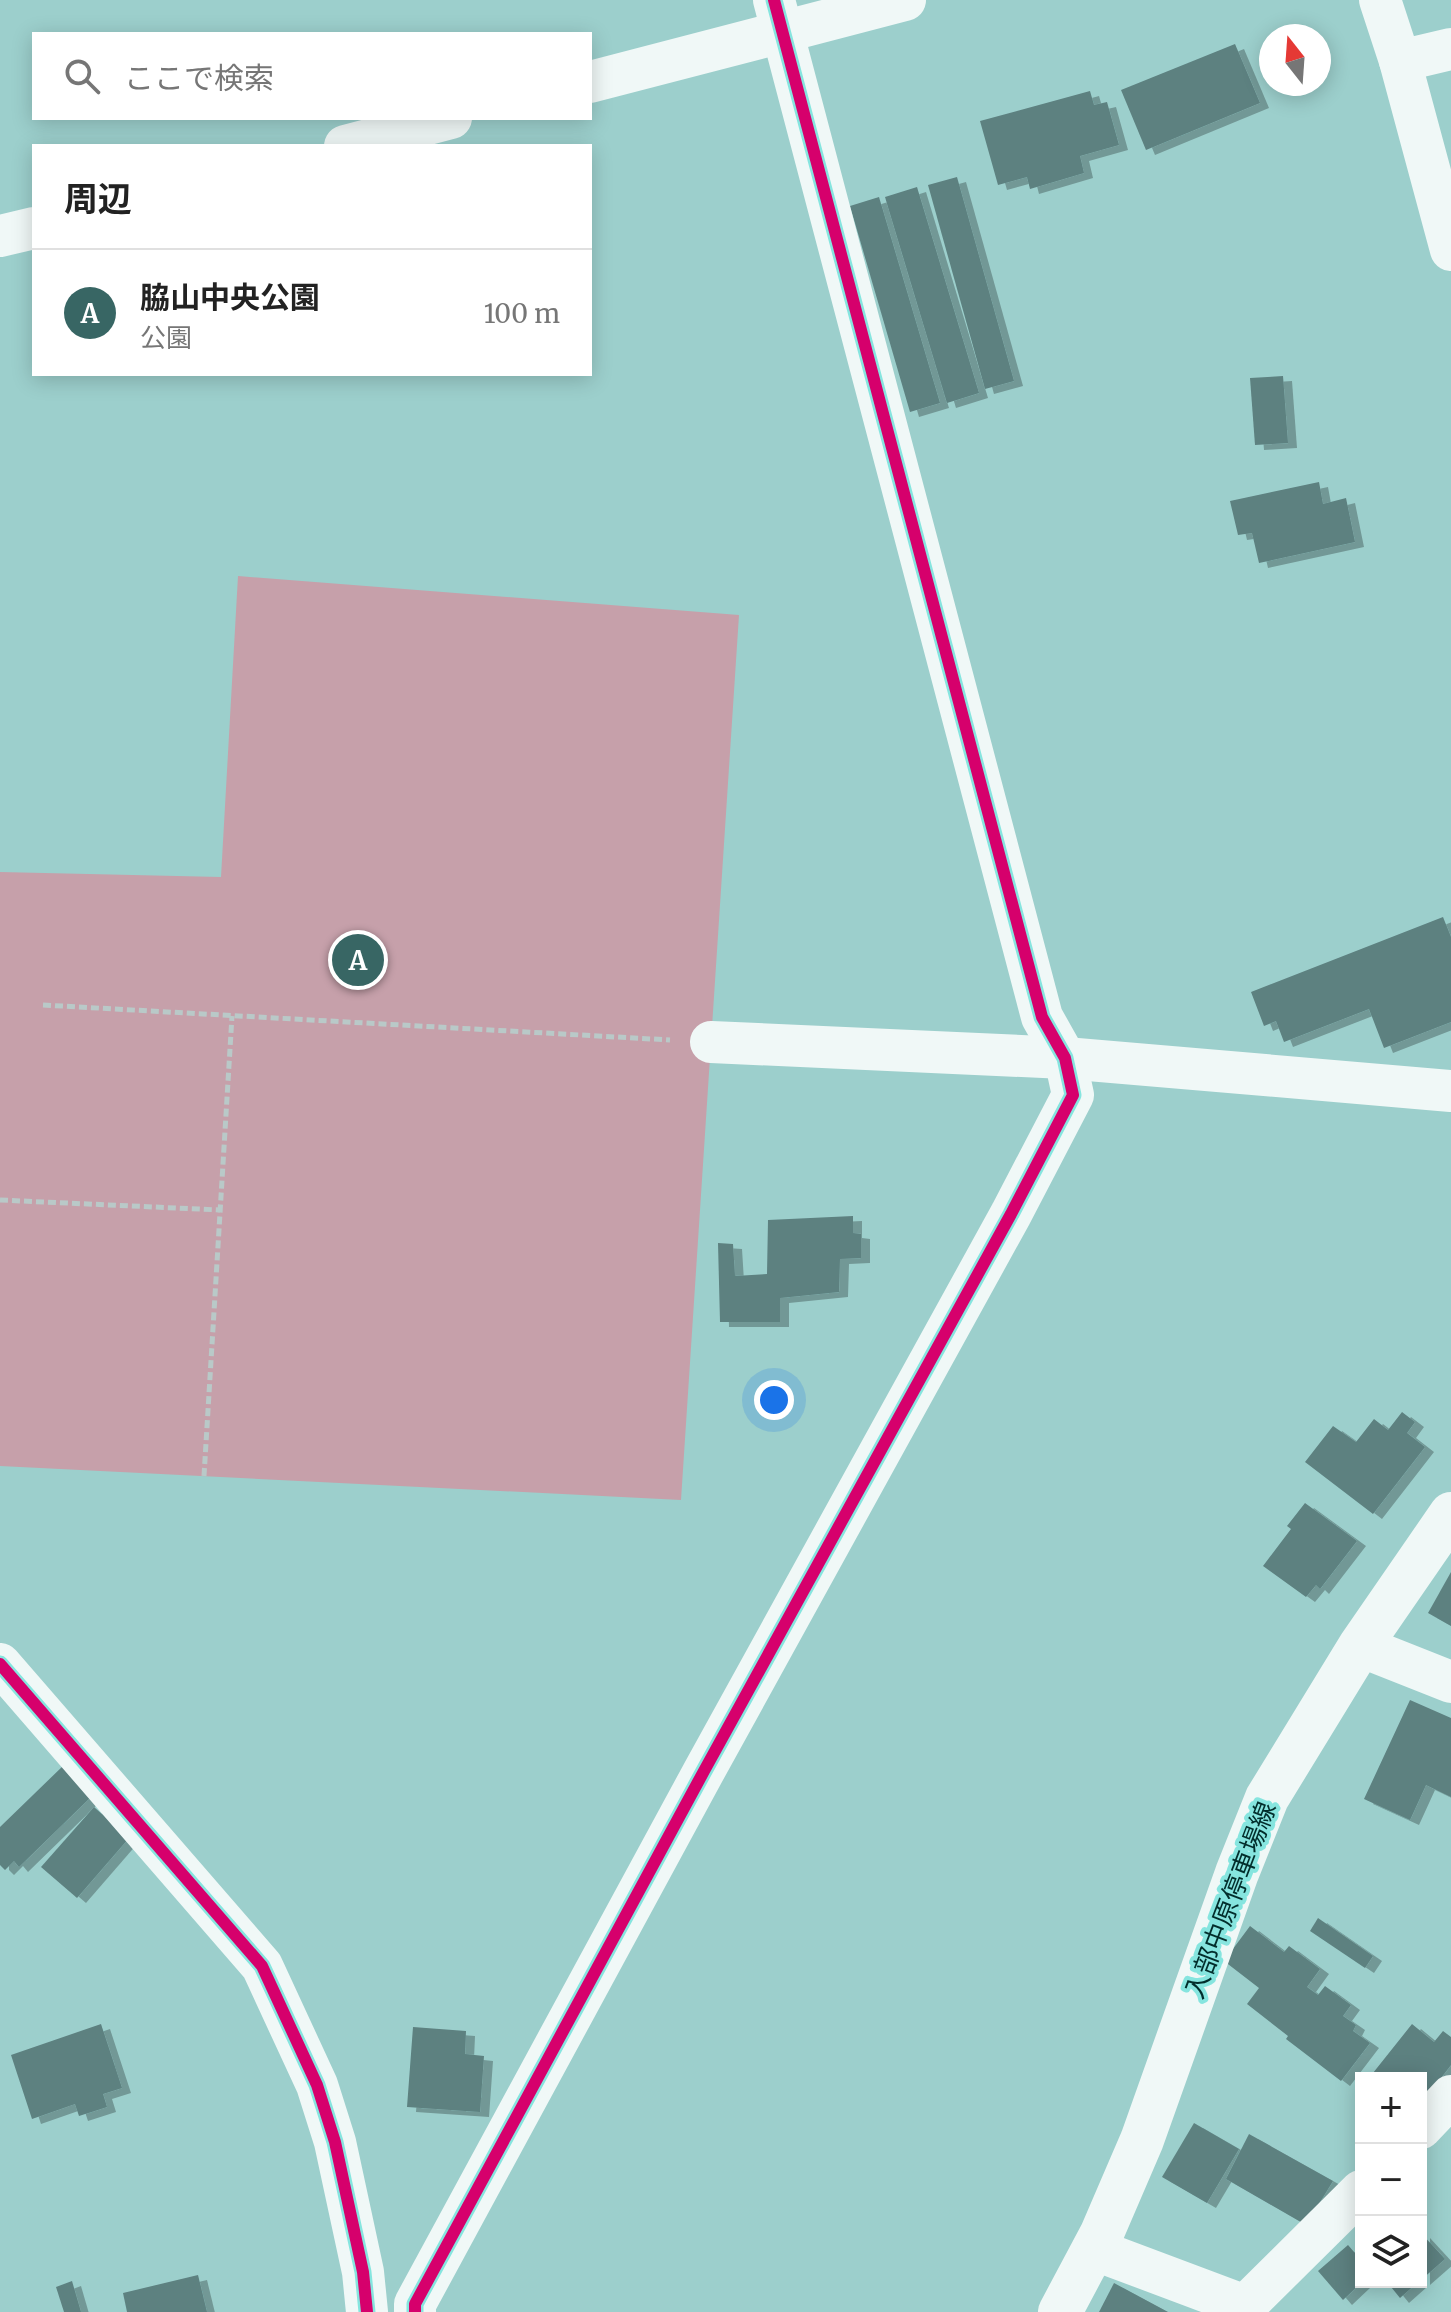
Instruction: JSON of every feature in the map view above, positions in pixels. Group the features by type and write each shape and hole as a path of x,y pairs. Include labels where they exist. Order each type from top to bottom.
{"main road":[{"name":"入部中原停車場線","path":"1060,2312 1093,2249 1142,2140 1267,1798 1360,1646 1451,1514"}],"street":[{"path":"592,81 778,16 905,0"},
{"path":"1380,0 1400,61 1451,250"},
{"path":"415,2312 415,2304 1011,1214 1073,1095 1065,1058 1042,1017 778,16"},
{"path":"1400,61 1451,49"},
{"path":"353,144 443,120"},
{"path":"0,236 32,228"},
{"path":"711,1042 1065,1058 1451,1091"},
{"path":"1360,1646 1451,1682"},
{"path":"0,1664 262,1966 317,2085 335,2142 363,2272 367,2312"},
{"path":"1427,2122 1451,2096"},
{"path":"1093,2249 1245,2306 1355,2197"}],"path":[{"path":"43,1005 711,1042"},
{"path":"204,1476 232,1016"},
{"path":"0,1200 220,1210"}],"shaded area":[{"path":"238,576 739,615 681,1500 0,1466 0,872 221,877"}],"building":[{"path":"1235,44 1260,103 1146,150 1121,90"},
{"path":"1090,91 1094,105 1107,102 1119,145 1080,156 1084,173 1030,189 1027,177 998,185 980,121"},
{"path":"957,177 1014,381 985,389 928,185"},
{"path":"917,187 979,393 947,403 885,197"},
{"path":"879,197 940,403 910,412 850,206"},
{"path":"1283,376 1288,443 1255,445 1250,378"},
{"path":"1319,482 1323,504 1346,498 1355,542 1259,563 1252,533 1238,535 1230,501"},
{"path":"1443,917 1451,937 1451,1022 1384,1048 1369,1009 1284,1042 1276,1021 1264,1026 1251,992"},
{"path":"853,1216 853,1233 861,1234 861,1258 840,1259 839,1292 780,1298 780,1322 720,1322 718,1243 733,1244 735,1276 767,1274 768,1220"},
{"path":"1402,1412 1415,1422 1407,1433 1425,1447 1373,1514 1305,1462 1333,1426 1356,1442 1374,1419 1388,1430"},
{"path":"1305,1503 1357,1541 1320,1589 1316,1585 1306,1597 1263,1566 1291,1529 1287,1526"},
{"path":"1451,1572 1451,1626 1428,1613"},
{"path":"1410,1700 1451,1718 1451,1797 1426,1785 1410,1820 1364,1799"},
{"path":"66,1763 95,1793 19,1867 14,1861 5,1870 0,1865 0,1827"},
{"path":"94,1807 129,1838 77,1898 41,1867"},
{"path":"1318,1918 1373,1956 1365,1968 1310,1931"},
{"path":"1250,1926 1284,1952 1289,1946 1320,1969 1307,1987 1318,1995 1325,1986 1351,2005 1343,2016 1356,2025 1353,2031 1370,2043 1341,2081 1247,2004 1259,1988 1224,1961"},
{"path":"101,2024 122,2088 103,2094 107,2107 79,2116 75,2104 32,2119 11,2055"},
{"path":"1412,2024 1434,2042 1443,2031 1451,2037 1451,2065 1427,2096 1427,2072 1374,2072"},
{"path":"413,2027 466,2031 465,2054 484,2056 480,2112 407,2107"},
{"path":"1194,2123 1239,2149 1207,2203 1162,2177"},
{"path":"1249,2134 1333,2181 1306,2225 1226,2179"},
{"path":"1427,2240 1445,2259 1427,2275"},
{"path":"1348,2245 1355,2253 1356,2288 1343,2300 1318,2271"},
{"path":"198,2275 207,2312 127,2312 123,2293"},
{"path":"72,2281 81,2312 64,2312 56,2287"},
{"path":"1114,2283 1168,2312 1099,2312"},
{"path":"1392,2288 1411,2288 1400,2298"}],"cycle path":[{"path":"415,2312 415,2304 1011,1214 1073,1095 1065,1058 1042,1017 774,0"},
{"path":"0,1664 262,1966 317,2085 335,2142 363,2272 367,2312"}],"place":[{"name":"脇山中央公園","path":"358,960"}]}
